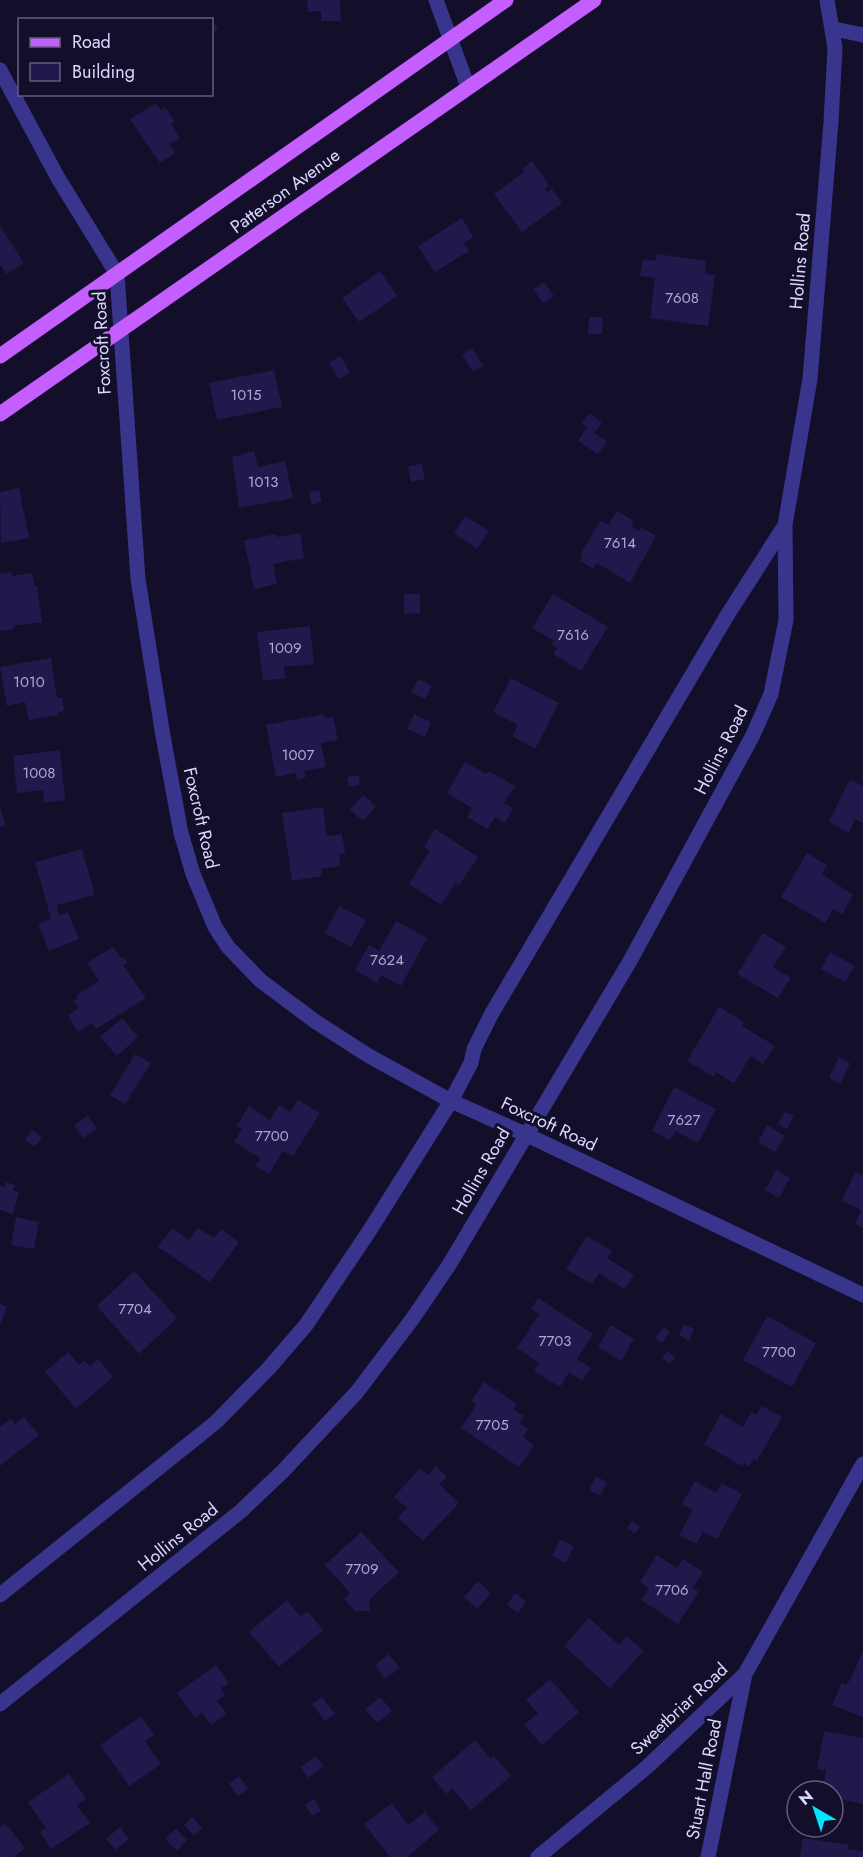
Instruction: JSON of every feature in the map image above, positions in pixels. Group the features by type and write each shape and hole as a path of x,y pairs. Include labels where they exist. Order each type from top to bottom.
{"main road":[{"name":"Patterson Avenue","path":"0,356 506,0"},
{"name":"Patterson Avenue","path":"0,414 594,0"}],"street":[{"path":"436,0 468,87"},
{"name":"Hollins Road","path":"0,1704 241,1511 284,1471 357,1392 413,1318 449,1265 635,950 753,735 771,694 786,620 785,525 810,380 835,48 834,29 826,0"},
{"path":"834,29 863,35"},
{"name":"Foxcroft Road","path":"0,70 58,178 117,274 119,332 138,579 152,669 181,833 193,874 215,927 228,947 261,981 316,1022 369,1056 451,1101 863,1295"},
{"name":"Hollins Road","path":"0,1595 216,1422 269,1368 306,1325 451,1101 471,1063 474,1050 492,1013 728,614 785,525"},
{"name":"Sweetbriar Road","path":"538,1857 647,1767 745,1674 863,1464"},
{"name":"Stuart Hall Road","path":"708,1857 745,1674"}],"building":[{"path":"307,0 340,0 341,21 321,21 321,11 308,12"},
{"path":"213,22 218,29 213,32"},
{"path":"156,103 161,110 165,107 175,122 171,124 180,138 169,144 175,153 160,163 130,119"},
{"path":"532,161 549,185 545,189 547,192 552,189 562,203 522,232 494,194 524,172 522,169"},
{"path":"462,218 473,237 464,243 469,251 435,272 418,246"},
{"path":"0,226 24,263 7,274 0,265"},
{"path":"657,254 706,261 705,274 715,275 708,326 650,318 655,278 640,276 643,259 656,261"},
{"path":"380,271 397,296 359,322 342,298"},
{"path":"544,282 554,296 543,303 533,289"},
{"path":"589,317 603,317 602,334 588,334"},
{"path":"472,348 483,366 473,372 462,355"},
{"path":"341,356 350,373 338,379 329,362"},
{"path":"274,370 282,407 217,420 209,383"},
{"path":"590,413 602,423 594,433 607,441 598,454 578,441 587,427 592,430 582,423"},
{"path":"254,451 258,467 285,461 293,498 239,508 232,457"},
{"path":"422,463 425,479 411,482 408,467"},
{"path":"19,488 29,538 1,543 0,492"},
{"path":"319,490 322,502 312,505 309,493"},
{"path":"617,511 634,521 631,526 639,531 641,527 656,536 630,583 597,563 593,569 580,561 583,554 581,553 600,521 608,525"},
{"path":"465,516 489,531 477,549 454,533"},
{"path":"300,533 304,558 273,564 277,584 254,589 244,540 276,534 277,537"},
{"path":"12,572 13,576 32,573 34,586 37,586 42,622 13,626 14,629 0,631 0,574"},
{"path":"404,594 420,594 420,613 404,614"},
{"path":"553,594 608,627 581,671 553,654 557,648 552,645 554,641 532,628"},
{"path":"310,626 314,664 284,667 286,678 263,681 257,632"},
{"path":"51,658 57,698 62,698 64,711 58,712 59,715 29,720 25,702 7,706 0,667"},
{"path":"511,678 559,703 535,749 512,736 518,725 493,712"},
{"path":"418,679 432,686 425,699 411,692"},
{"path":"324,714 325,718 333,717 338,740 321,743 326,767 304,771 306,777 297,780 296,773 276,777 266,725"},
{"path":"414,714 431,722 425,737 407,729"},
{"path":"60,750 65,800 44,803 43,790 17,793 13,756"},
{"path":"465,762 486,774 489,771 515,786 504,803 513,808 505,823 495,817 488,829 467,817 472,808 447,793"},
{"path":"359,775 360,785 349,787 347,777"},
{"path":"850,779 863,786 863,823 855,819 849,833 829,822"},
{"path":"363,795 376,806 363,821 350,810"},
{"path":"0,807 6,826 0,827"},
{"path":"323,807 327,836 342,834 345,853 339,854 340,866 321,869 322,876 292,881 282,813"},
{"path":"435,829 478,857 459,885 456,882 441,905 409,884 430,851 424,847"},
{"path":"82,849 95,895 57,905 59,916 68,912 79,939 49,951 38,924 51,919 35,862"},
{"path":"807,853 827,865 822,874 853,895 842,915 833,909 825,923 781,897"},
{"path":"339,906 366,920 351,947 325,933"},
{"path":"396,921 427,938 401,986 381,975 377,983 355,970 369,945 379,951"},
{"path":"763,933 786,947 773,967 791,978 778,998 737,974"},
{"path":"113,947 121,958 124,957 127,963 123,965 146,998 96,1029 92,1023 78,1032 68,1015 79,1008 74,1001 78,998 77,995 99,981 87,963"},
{"path":"830,952 855,966 845,982 821,969"},
{"path":"719,1007 744,1022 742,1026 775,1046 763,1064 751,1056 734,1083 716,1072 714,1077 687,1061"},
{"path":"122,1018 138,1037 117,1056 100,1037"},
{"path":"135,1054 151,1063 125,1104 110,1095"},
{"path":"839,1057 850,1063 841,1084 829,1078"},
{"path":"674,1087 716,1109 698,1143 675,1131 670,1140 652,1131"},
{"path":"298,1100 320,1113 293,1156 283,1151 269,1174 255,1166 260,1158 234,1142 242,1129 237,1126 249,1106 270,1120 279,1105 290,1112"},
{"path":"785,1112 794,1116 787,1129 778,1124"},
{"path":"88,1115 97,1129 83,1138 74,1125"},
{"path":"767,1125 785,1136 775,1152 758,1142"},
{"path":"33,1130 42,1138 34,1147 25,1139"},
{"path":"776,1170 790,1178 779,1198 765,1190"},
{"path":"855,1172 863,1176 863,1228 855,1224 861,1210 842,1201"},
{"path":"6,1182 15,1185 13,1190 19,1192 13,1214 0,1210 0,1185 4,1187"},
{"path":"16,1217 39,1222 34,1249 11,1245"},
{"path":"172,1228 189,1240 198,1228 214,1238 221,1229 239,1242 210,1282 158,1247"},
{"path":"587,1236 612,1251 607,1258 634,1275 624,1289 599,1273 592,1284 566,1269"},
{"path":"134,1271 177,1318 139,1354 97,1306"},
{"path":"538,1298 593,1334 577,1359 591,1368 582,1381 569,1372 560,1387 534,1371 539,1363 517,1348 539,1314 531,1309"},
{"path":"0,1304 7,1307 0,1325"},
{"path":"767,1316 816,1343 792,1387 743,1360"},
{"path":"683,1324 694,1329 689,1341 679,1335"},
{"path":"611,1325 634,1339 621,1361 598,1347"},
{"path":"663,1327 670,1332 662,1343 655,1338"},
{"path":"667,1351 675,1357 670,1364 662,1358"},
{"path":"68,1352 79,1365 84,1361 90,1366 98,1359 113,1377 76,1409 45,1372"},
{"path":"484,1382 517,1404 513,1409 524,1416 519,1423 528,1429 523,1437 534,1445 519,1467 461,1428 476,1405 471,1401"},
{"path":"762,1406 782,1417 757,1461 754,1459 749,1466 744,1463 742,1466 704,1444 721,1414 743,1427 751,1412 756,1415"},
{"path":"24,1417 39,1435 0,1466 0,1427 11,1419 15,1424"},
{"path":"436,1466 447,1477 439,1484 459,1503 423,1541 398,1518 407,1508 394,1497 420,1468 428,1475"},
{"path":"596,1476 607,1482 600,1496 589,1490"},
{"path":"695,1481 716,1493 722,1483 742,1494 717,1539 703,1532 696,1544 679,1535 693,1510 682,1504"},
{"path":"632,1521 640,1526 635,1534 627,1528"},
{"path":"361,1532 399,1572 369,1600 371,1611 355,1611 344,1599 350,1593 325,1565"},
{"path":"560,1540 574,1546 566,1563 552,1556"},
{"path":"657,1555 677,1568 683,1559 703,1572 693,1588 699,1592 678,1624 641,1600 649,1588 640,1582"},
{"path":"478,1581 491,1593 477,1609 464,1597"},
{"path":"515,1593 526,1601 518,1613 507,1605"},
{"path":"287,1600 301,1617 307,1611 323,1630 279,1667 249,1632"},
{"path":"589,1618 619,1645 627,1636 643,1651 610,1688 564,1646"},
{"path":"863,1651 863,1717 832,1705 842,1683 846,1685 850,1680"},
{"path":"389,1654 400,1668 385,1679 375,1665"},
{"path":"216,1665 229,1683 221,1688 225,1695 217,1701 227,1714 211,1725 202,1713 195,1718 177,1693"},
{"path":"550,1679 579,1712 542,1745 524,1725 538,1713 526,1700"},
{"path":"322,1697 335,1714 325,1721 312,1704"},
{"path":"380,1697 392,1711 377,1723 365,1709"},
{"path":"141,1716 154,1735 145,1741 161,1764 129,1786 100,1745"},
{"path":"824,1731 863,1738 863,1804 845,1800 845,1779 824,1779 826,1770 817,1769"},
{"path":"475,1740 490,1759 494,1756 511,1776 471,1810 452,1788 446,1794 432,1777"},
{"path":"316,1756 324,1766 308,1778 300,1767"},
{"path":"69,1774 86,1799 77,1805 90,1823 51,1849 40,1832 46,1828 28,1802"},
{"path":"239,1776 248,1789 238,1796 229,1784"},
{"path":"314,1799 321,1811 312,1816 305,1805"},
{"path":"392,1803 408,1825 425,1812 439,1830 407,1857 390,1857 364,1824"},
{"path":"192,1817 202,1828 194,1836 184,1825"},
{"path":"5,1823 25,1848 14,1857 0,1857 0,1827"},
{"path":"120,1827 129,1839 115,1850 106,1839"},
{"path":"176,1828 187,1840 177,1851 165,1839"},
{"path":"803,1839 849,1845 848,1849 863,1851 863,1857 800,1857"}]}
